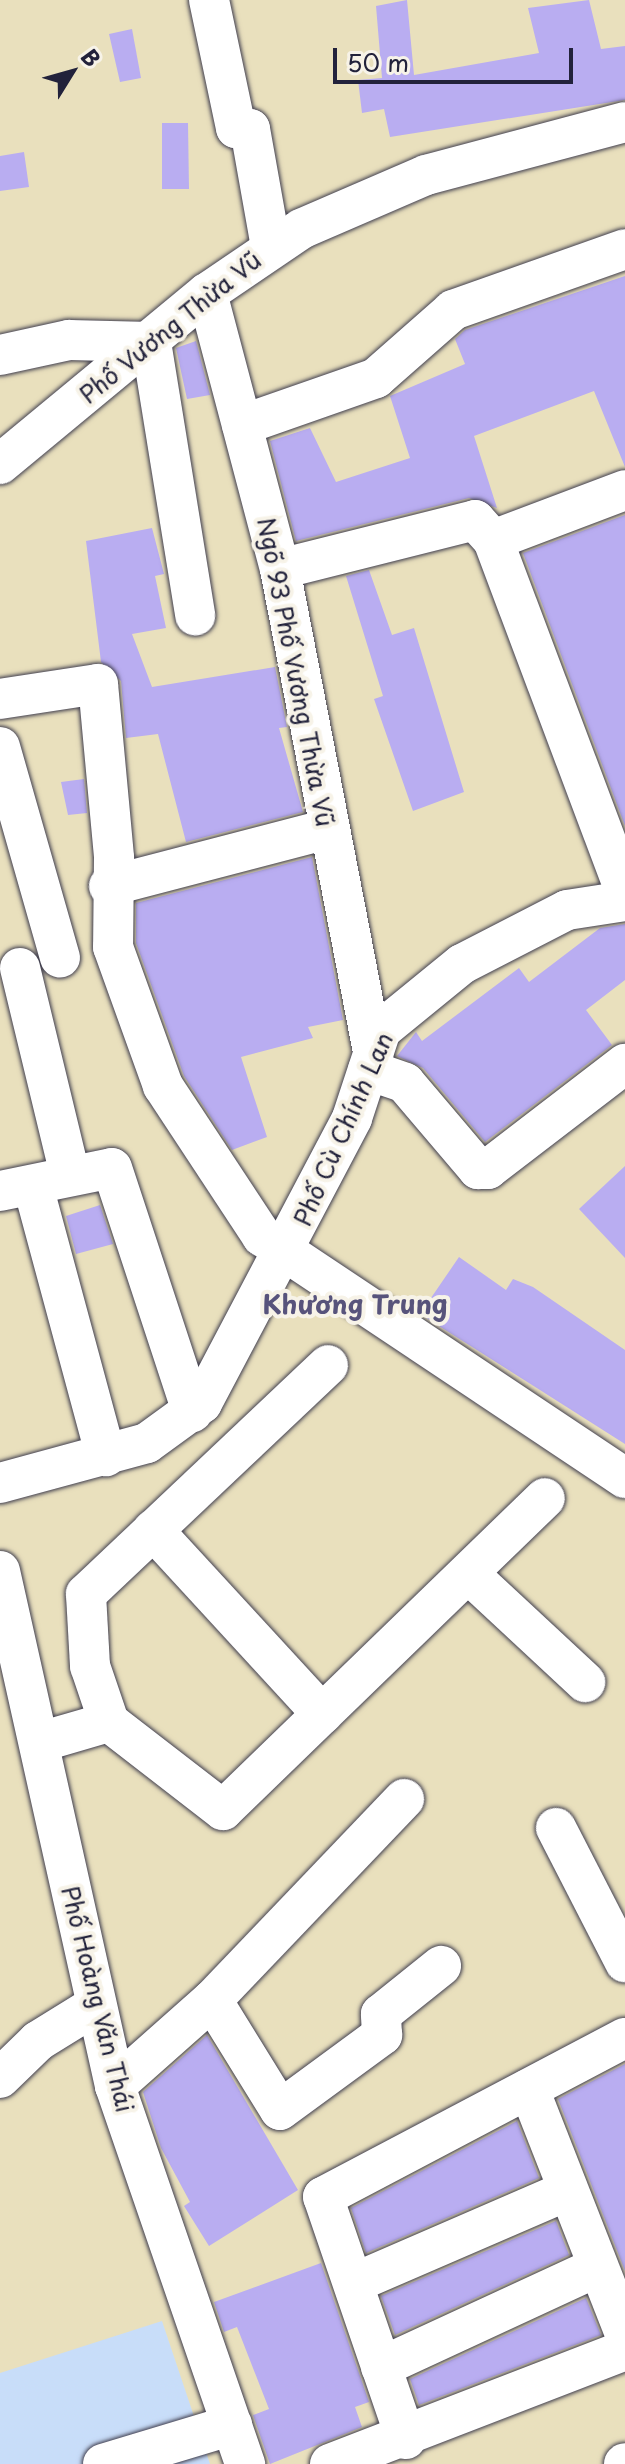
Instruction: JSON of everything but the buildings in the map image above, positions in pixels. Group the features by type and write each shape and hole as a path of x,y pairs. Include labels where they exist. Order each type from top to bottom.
{"street":[{"path":"209,0 236,128 250,129 271,247"},
{"name":"Phố Vương Thừa Vũ","path":"0,464 207,293 271,247 426,175 625,122"},
{"path":"242,425 376,378 453,310 625,249"},
{"name":"Ngõ 93 Phố Vương Thừa Vũ","path":"207,293 280,569 370,1062"},
{"path":"0,355 69,340 151,342 195,615"},
{"path":"493,540 625,490"},
{"path":"280,569 475,520 493,540 625,891"},
{"path":"0,699 98,684 114,858 109,886 113,947 163,1086 231,1195 262,1236 289,1249 625,1478"},
{"path":"0,747 60,958"},
{"path":"109,886 328,829"},
{"name":"Phố Cù Chính Lan","path":"0,1483 147,1443 192,1412 289,1249 381,1030 462,964 567,910 625,901"},
{"path":"106,1456 34,1184 10,971 113,947"},
{"path":"370,1062 405,1083 478,1169 488,1169 625,1064"},
{"path":"34,1184 112,1168 192,1412"},
{"path":"328,1365 86,1594 90,1666 109,1722 223,1810 471,1576 545,1498"},
{"path":"153,1530 322,1714"},
{"name":"Phố Hoàng Văn Thái","path":"0,1571 115,2086 245,2464"},
{"path":"471,1576 585,1682"},
{"path":"40,1742 109,1722"},
{"path":"115,2086 212,2000 404,1799"},
{"path":"556,1828 622,1946"},
{"path":"212,2000 280,2110 382,2035 381,2014 441,1966"},
{"path":"0,2078 38,2041 96,2005"},
{"path":"406,2439 323,2197 625,2038"},
{"path":"529,2089 625,2334"},
{"path":"354,2283 567,2191"},
{"path":"381,2367 597,2267"},
{"path":"330,2464 406,2439 625,2350"},
{"path":"103,2464 232,2425"}],"shaded area":[{"path":"162,2321 210,2464 0,2464 0,2373"}],"district":[{"name":"Khương Trung","path":"355,1304"}]}
